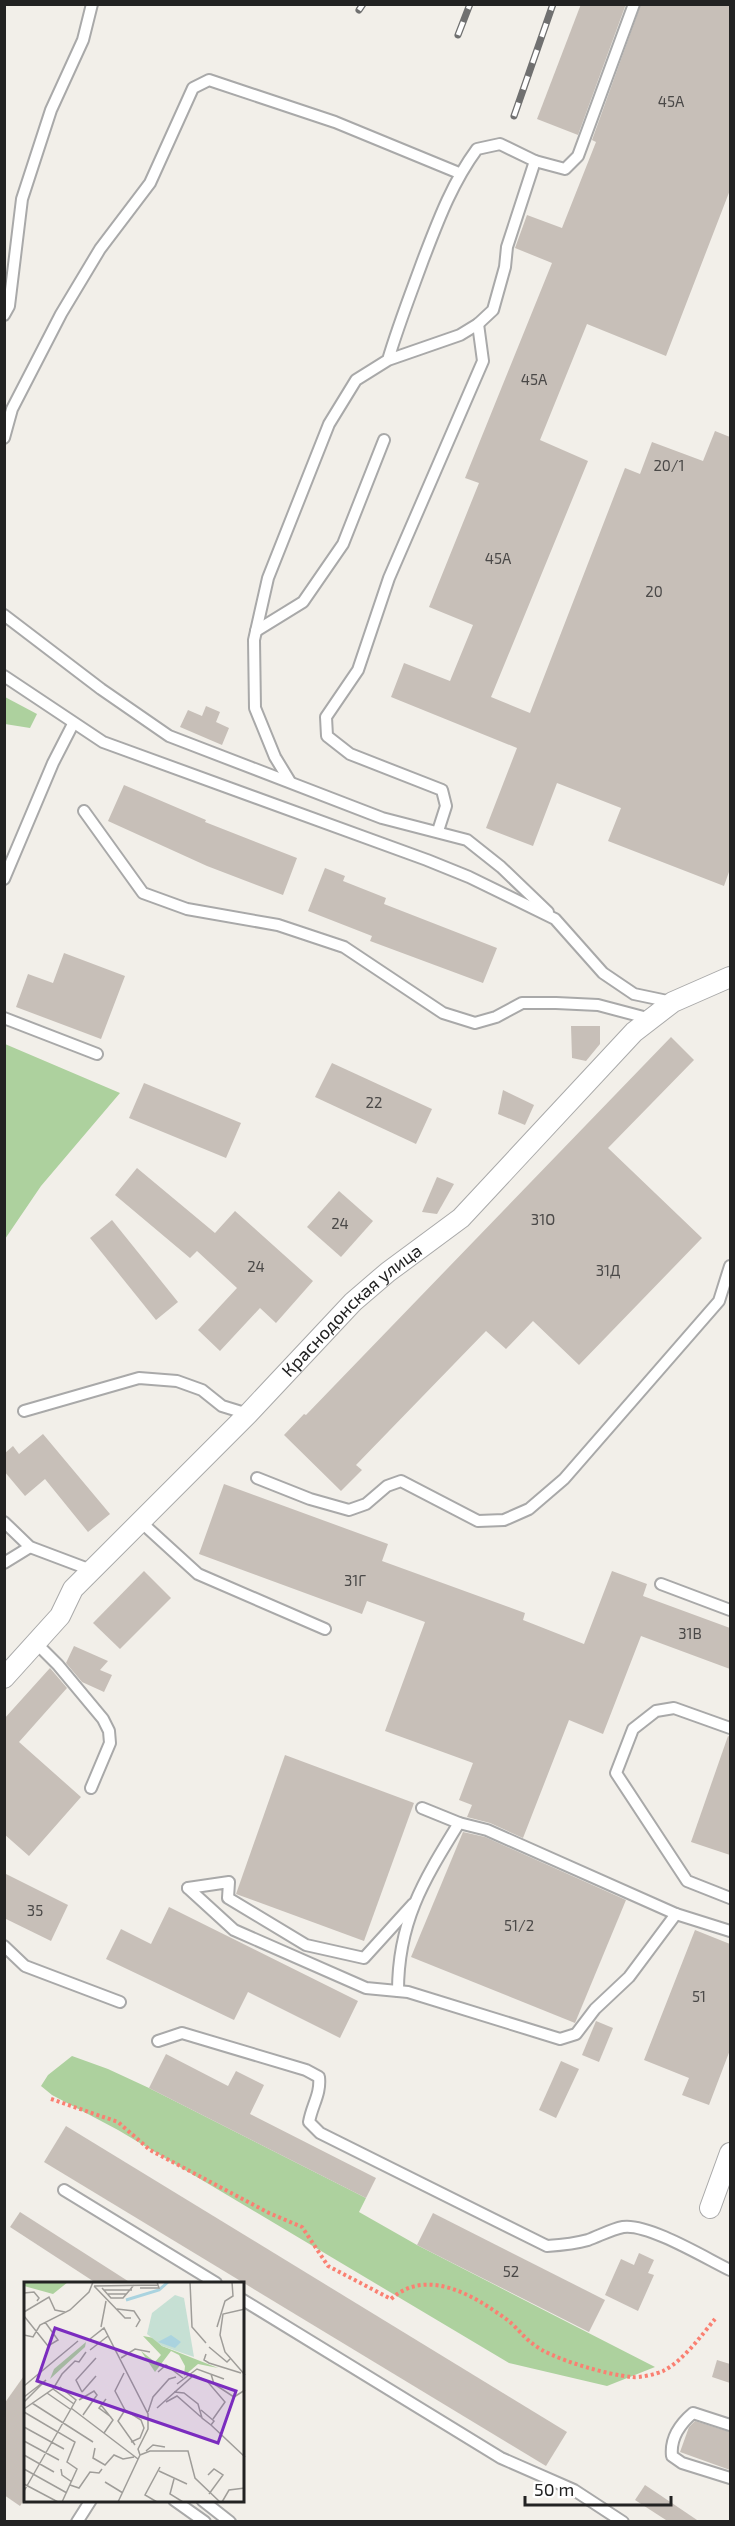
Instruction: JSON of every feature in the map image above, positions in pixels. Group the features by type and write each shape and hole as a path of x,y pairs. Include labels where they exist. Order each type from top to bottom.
{"street":[{"name":"Краснодонская улица","path":"4,1678 60,1616 73,1589 248,1414 353,1302 388,1272 461,1218 634,1032 673,1002 730,977"},
{"path":"710,2208 730,2153"}],"lane":[{"path":"4,315 9,306 22,199 51,110 83,40 92,4"},
{"path":"388,360 397,328 459,173 477,149 500,144 535,161 565,169 578,156 634,4"},
{"path":"4,438 12,409 61,314 100,249 150,183 193,88 209,80 335,122 459,173"},
{"path":"289,780 275,757 255,708 254,640 268,578 329,424 356,380 388,360 460,335 478,324 493,310 505,267 507,247 535,161"},
{"path":"438,831 446,806 442,790 350,754 327,736 326,717 358,670 389,578 483,361 478,324"},
{"path":"256,631 303,602 343,544 384,440"},
{"path":"4,615 101,690 169,736 289,780 382,818 467,840 501,867 555,919 603,973 634,994 673,1002"},
{"path":"4,676 103,742 459,873 555,919"},
{"path":"4,879 53,764 73,724"},
{"path":"84,811 142,893 187,909 278,924 344,947 443,1013 475,1023 496,1017 522,1003 556,1003 598,1005 652,1019"},
{"path":"4,1018 97,1054"},
{"path":"257,1478 310,1499 349,1510 366,1504 387,1486 401,1481 478,1521 504,1520 529,1509 564,1479 719,1301 730,1266"},
{"path":"719,1301 730,1306"},
{"path":"24,1411 139,1378 177,1381 201,1390 222,1406 248,1414"},
{"path":"4,1522 30,1547 91,1570"},
{"path":"141,1522 198,1574 326,1629"},
{"path":"4,1563 30,1547"},
{"path":"661,1584 730,1610"},
{"path":"36,1643 66,1674 103,1719 108,1729 110,1743 91,1788"},
{"path":"730,1728 674,1708 656,1711 633,1729 616,1773 687,1881 730,1898"},
{"path":"422,1808 459,1823 487,1830 676,1914 730,1931"},
{"path":"459,1823 413,1904 364,1958 306,1945 228,1898 229,1882 188,1888 234,1930 366,1988 408,1992 560,2039 576,2034 596,2009 629,1977 676,1914"},
{"path":"398,1991 398,1961 413,1904"},
{"path":"4,1946 25,1966 120,2002"},
{"path":"158,2041 182,2033 306,2070 319,2077 319,2094 312,2103 309,2122 320,2133 547,2247 587,2240 624,2227 644,2230 667,2238 730,2271"},
{"path":"64,2190 214,2282"},
{"path":"244,2301 501,2458 574,2490 623,2522"},
{"path":"730,2425 693,2413 680,2424 671,2446 672,2456 682,2463 730,2478"},
{"path":"77,2522 90,2502"},
{"path":"177,2502 205,2522"},
{"path":"205,2502 230,2522"}],"path":[{"path":"51,2099 118,2122 150,2150 269,2213 302,2226 328,2266 391,2299 398,2293 432,2283 458,2289 507,2319 534,2345 570,2363 633,2377 663,2371 693,2346 715,2319"}],"green space":[{"path":"5,697 37,714 30,728 5,724"},
{"path":"5,1044 120,1093 41,1186 5,1239"},
{"path":"72,2056 108,2069 149,2088 366,2198 359,2212 417,2245 655,2367 607,2386 509,2363 118,2130 52,2095 41,2086 48,2075"}],"building":[{"path":"581,4 626,4 578,135 537,119"},
{"path":"641,4 730,4 730,190 666,356 587,324 540,440 588,461 491,697 530,713 625,468 640,474 652,442 703,461 715,431 730,437 730,869 724,886 608,841 621,808 557,783 533,846 486,828 517,748 391,697 404,663 450,681 473,625 429,607 479,483 465,478 552,263 515,248 527,215 562,228 596,142 592,140"},
{"path":"206,706 220,712 216,722 229,728 222,745 180,727 188,710 202,716"},
{"path":"124,785 206,820 205,822 297,858 283,895 207,866 108,821"},
{"path":"325,868 345,876 343,881 386,898 384,904 497,948 483,983 370,941 372,936 308,911"},
{"path":"64,953 125,976 101,1039 16,1007 28,974 53,983"},
{"path":"571,1026 600,1026 600,1044 586,1061 572,1058"},
{"path":"671,1037 694,1060 608,1148 702,1238 579,1365 533,1321 506,1349 486,1331 356,1465 362,1470 341,1491 284,1435 304,1414 306,1415"},
{"path":"332,1063 432,1109 416,1144 315,1097"},
{"path":"144,1083 241,1123 226,1158 129,1118"},
{"path":"503,1090 534,1105 525,1125 498,1114"},
{"path":"137,1168 215,1233 235,1211 313,1281 276,1323 260,1308 220,1351 198,1330 237,1288 197,1251 190,1258 115,1195"},
{"path":"437,1177 454,1184 437,1214 422,1212"},
{"path":"339,1191 373,1221 341,1257 307,1227"},
{"path":"112,1220 178,1302 156,1320 90,1238"},
{"path":"43,1434 110,1514 88,1532 45,1479 25,1496 4,1471 4,1454 13,1446 19,1454"},
{"path":"224,1484 388,1544 382,1561 525,1613 523,1620 584,1644 612,1571 647,1584 643,1596 730,1628 730,1669 641,1636 603,1734 569,1720 523,1838 490,1823 467,1817 472,1805 459,1800 473,1763 385,1731 425,1622 367,1601 362,1614 199,1554"},
{"path":"144,1571 171,1598 120,1649 93,1623"},
{"path":"74,1646 108,1661 100,1670 112,1675 104,1692 82,1682 66,1663"},
{"path":"50,1668 67,1688 19,1742 81,1797 29,1856 4,1834 4,1719"},
{"path":"728,1736 730,1737 730,1855 691,1842"},
{"path":"285,1755 414,1803 364,1941 236,1894"},
{"path":"463,1832 485,1837 626,1900 575,2023 411,1957"},
{"path":"4,1873 68,1905 51,1941 4,1918"},
{"path":"169,1907 358,2001 340,2038 248,1992 234,2020 106,1959 121,1929 151,1944"},
{"path":"695,1930 730,1944 730,2050 709,2105 682,2095 689,2078 644,2060"},
{"path":"596,2021 613,2028 599,2062 582,2055"},
{"path":"166,2054 228,2086 236,2071 264,2085 250,2114 376,2178 366,2198 149,2088"},
{"path":"561,2061 579,2069 556,2118 539,2110"},
{"path":"66,2126 567,2432 546,2466 44,2162"},
{"path":"20,2212 129,2282 94,2282 10,2227"},
{"path":"433,2213 605,2300 589,2332 417,2245"},
{"path":"639,2253 654,2260 648,2273 654,2275 638,2311 605,2295 621,2259 634,2265"},
{"path":"717,2360 730,2364 730,2383 712,2377"},
{"path":"24,2376 24,2500 20,2506 4,2495 4,2404"},
{"path":"695,2421 730,2432 730,2470 680,2452 689,2427"},
{"path":"645,2485 700,2522 669,2522 635,2500"}],"railway":[{"path":"359,10 363,4"},
{"path":"458,35 470,4"},
{"path":"514,116 553,4"}]}
